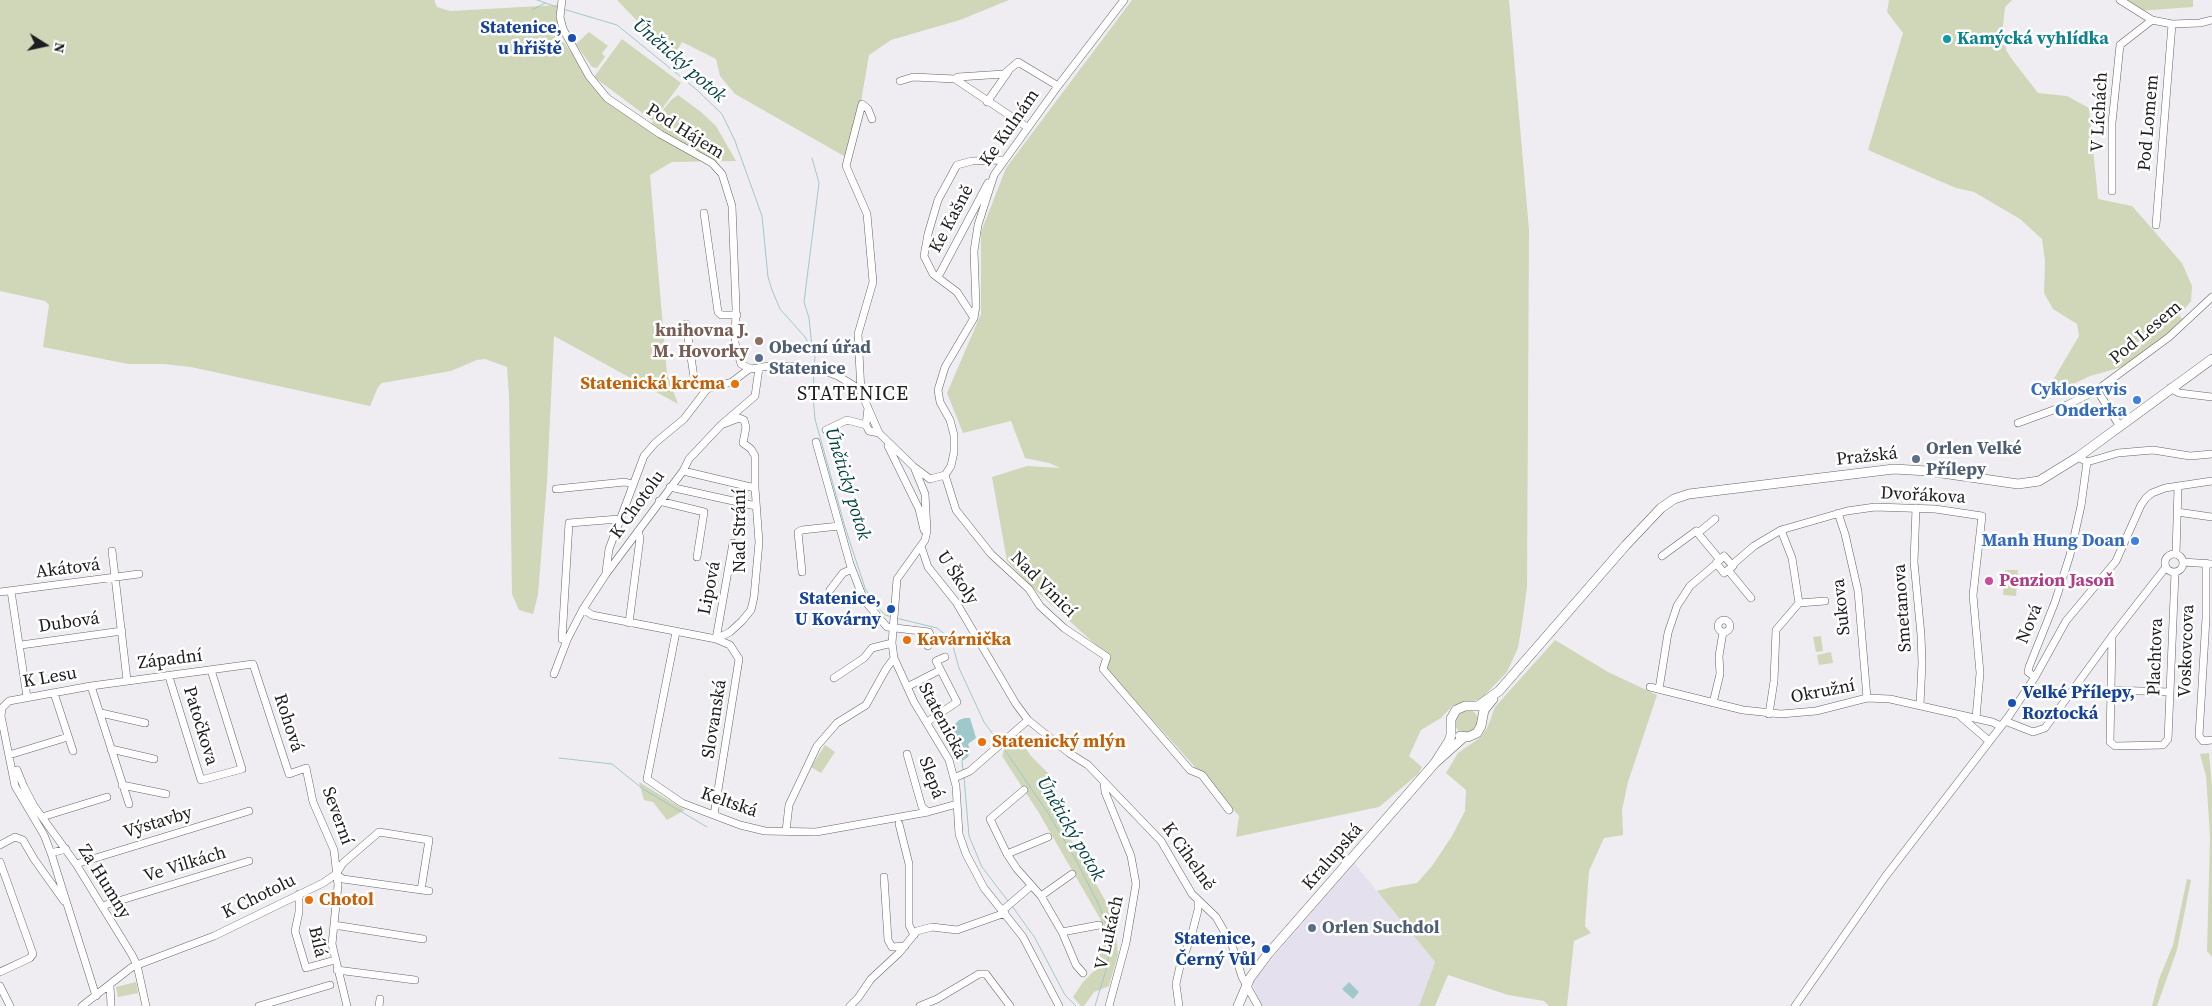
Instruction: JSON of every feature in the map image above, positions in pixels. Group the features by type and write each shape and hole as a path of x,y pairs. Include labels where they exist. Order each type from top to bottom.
{"main road":[{"name":"Pražská","path":"1499,691 1626,546 1665,505 1674,499 1689,494 1894,469 1928,471 2025,483 2044,479 2078,457 2119,425 2212,359"},
{"path":"1435,763 1449,741 1451,719 1456,710 1465,706 1478,706 1499,691"},
{"path":"1451,726 1456,733 1464,737 1478,733 1484,710 1499,691"},
{"path":"1472,707 1477,710 1482,719"},
{"name":"Kralupská","path":"1238,1006 1246,985 1268,954 1435,763 1464,737"}],"street":[{"name":"Ke Kulnám","path":"945,475 951,466 954,452 954,435 950,420 940,402 938,390 945,367 974,318 976,296 974,251 978,225 994,175 1003,160 1124,0"},
{"path":"2120,0 2152,20 2172,24 2200,24 2212,20"},
{"name":"Pod Hájem","path":"562,1 560,12 562,26 589,76 607,98 648,126 712,163 722,174 732,206 737,314 736,348 740,362 749,369"},
{"name":"V Líchách","path":"2112,191 2112,123 2120,45 2152,20"},
{"name":"Pod Lomem","path":"2156,225 2172,24"},
{"path":"987,102 1014,63 1018,62 1058,86"},
{"path":"900,81 913,77 955,79 958,77 1008,72"},
{"path":"955,79 987,102 1028,127"},
{"path":"872,119 868,109 862,104 846,166 866,214 873,282 858,334 861,392 879,433 914,467 930,479"},
{"path":"974,318 957,292 933,274 924,256 926,241 938,200 957,165 972,161 1003,160"},
{"name":"Ke Kašně","path":"938,277 985,186 994,175"},
{"path":"704,213 718,312 721,315 737,314"},
{"name":"Pod Lesem","path":"2018,423 2067,405 2096,390 2169,337 2212,297"},
{"path":"686,324 695,384 707,389"},
{"path":"606,574 609,549 644,456 655,443 684,419 707,389 732,382 749,369 775,365 819,369 838,376 861,392"},
{"name":"K Chotolu","path":"554,674 565,639 606,574 689,459 720,425 755,396 759,368"},
{"path":"2170,388 2179,393 2212,397"},
{"path":"2096,390 2119,425"},
{"path":"868,407 866,425 869,431 879,433"},
{"name":"Nad Strání","path":"716,639 730,632 751,610 754,598 759,542 754,488 755,456 752,449 743,443 746,427 744,420 739,418 720,425"},
{"path":"826,430 847,420 866,425"},
{"path":"816,442 852,569 864,600 887,627 893,626 929,632 931,637 928,646"},
{"name":"U Školy","path":"888,443 888,449 919,509 928,567 956,602 1016,704 1028,720 1068,753 1088,765 1104,782"},
{"path":"2078,457 2087,462 2129,451 2157,450 2194,456 2212,454"},
{"name":"Nová","path":"2035,677 2028,672 2029,667 2055,602 2070,555 2081,506 2087,462"},
{"path":"914,467 925,494 928,531 923,543"},
{"path":"682,471 754,488"},
{"path":"930,479 945,475"},
{"name":"Nad Vinicí","path":"945,475 956,510 990,554 1029,589 1040,606 1064,628 1108,657 1104,662 1103,669 1190,770 1202,775 1229,810"},
{"path":"925,494 930,479"},
{"path":"1795,1006 1885,877 2003,724 2035,677 2066,621 2116,561 2146,498 2158,490 2212,481"},
{"path":"556,490 625,482 632,484"},
{"path":"670,487 756,506"},
{"path":"2176,554 2178,487"},
{"path":"660,501 704,512 697,557"},
{"name":"Dvořákova","path":"1730,567 1754,546 1781,530 1838,513 1875,508 1916,508 1982,516 1973,595 1980,673 1976,718"},
{"name":"Smetanova","path":"1916,508 1914,562 1921,635 1920,705"},
{"path":"2177,512 2212,517"},
{"name":"Sukova","path":"1838,513 1845,534 1858,591 1867,698"},
{"path":"565,639 569,523 619,519"},
{"path":"1698,533 1715,519"},
{"path":"802,572 798,532 839,526"},
{"path":"1781,530 1792,558 1799,603"},
{"path":"629,622 640,538 638,531"},
{"path":"1662,556 1693,531 1698,533 1724,573 1730,567"},
{"name":"Lipová","path":"716,639 734,543"},
{"name":"Statenická","path":"923,543 897,579 892,643 894,658 907,687 927,722 949,760 961,775 957,804 959,834 966,854 984,888 1007,907 1059,1006"},
{"path":"112,551 128,680"},
{"path":"2176,554 2183,562"},
{"path":"2176,554 2166,559 2166,567 2169,571 2174,573 2180,570 2183,562"},
{"path":"1659,688 1668,633 1677,606 1690,586 1724,556 1750,598"},
{"path":"2183,562 2209,564"},
{"name":"Voskovcova","path":"2209,564 2204,600 2206,618 2199,736 2201,740 2212,740"},
{"name":"Okružní","path":"1650,687 1769,714 1804,713 1842,706 1867,698 1890,699 2033,732 2045,728 2112,636 2166,567"},
{"path":"830,590 843,573 852,569"},
{"name":"Plachtova","path":"2112,690 2110,739 2112,744 2142,746 2166,743 2170,692 2174,573"},
{"name":"Akátová","path":"0,592 114,579 139,574"},
{"path":"11,590 21,645 27,698"},
{"path":"1769,714 1774,681 1776,630 1799,603 1825,601"},
{"path":"583,609 592,615 716,639"},
{"name":"Dubová","path":"21,645 122,630"},
{"name":"Keltská","path":"676,632 647,779 682,803 740,825 765,831 816,832 928,812 957,804"},
{"path":"1714,703 1720,674 1719,656 1722,632"},
{"path":"2112,636 2112,690 2170,692"},
{"name":"Slovanská","path":"714,815 740,659 730,645 716,639"},
{"path":"834,678 865,656 872,648 892,643"},
{"path":"927,722 957,702 936,661 945,657"},
{"path":"786,831 789,805 817,746 837,723 866,705 886,668 894,658"},
{"name":"Západní","path":"91,686 253,664"},
{"name":"Rohová","path":"253,664 288,774 306,768"},
{"name":"Patočkova","path":"170,680 201,780 242,769 211,670"},
{"path":"907,687 940,670"},
{"name":"K Lesu","path":"31,806 14,780 1,710 10,701 91,686 129,804"},
{"path":"54,692 72,750"},
{"path":"101,713 145,723"},
{"path":"1957,714 1989,741"},
{"path":"961,775 1028,720"},
{"path":"9,755 68,736"},
{"path":"111,749 154,758"},
{"name":"Slepá","path":"906,754 922,807 928,812"},
{"name":"Severní","path":"306,768 313,802 334,850 336,861 338,885 332,944 347,1006"},
{"name":"Za Humny","path":"17,770 31,806 42,817 66,849 137,965 146,1006"},
{"name":"K Cihelně","path":"1104,782 1161,841 1192,894 1216,917 1232,946 1242,977 1258,1006"},
{"name":"V Lukách","path":"1104,782 1105,792 1131,856 1135,878 1126,943 1109,1006"},
{"path":"122,785 166,794"},
{"path":"1024,790 990,819 1007,854 1041,896 1062,932 1076,965 1083,973"},
{"path":"42,817 107,797"},
{"path":"31,806 51,853 96,996"},
{"name":"Výstavby","path":"76,864 250,811"},
{"path":"899,824 909,864 909,925 914,934"},
{"name":"K Chotolu","path":"84,1006 127,970 214,936 336,874 343,863 379,832 428,840 421,890"},
{"path":"1007,854 1048,836"},
{"path":"0,845 15,837 23,840 34,859 69,907"},
{"path":"51,853 66,849"},
{"name":"Ve Vilkách","path":"102,906 249,861"},
{"path":"0,862 3,882 33,954 30,958 0,972"},
{"path":"336,874 343,879 429,891"},
{"path":"1041,896 1072,874"},
{"path":"884,877 888,940 892,948 905,945"},
{"path":"850,1006 872,979 917,931 932,927 957,930 1007,907 1031,886"},
{"name":"Bílá","path":"299,894 299,912 295,931 306,968 335,960"},
{"path":"1179,1006 1176,984 1180,966 1191,937 1198,910 1198,900"},
{"path":"334,925 422,938"},
{"path":"1062,932 1099,925"},
{"path":"337,970 415,980"},
{"path":"920,1006 937,999 978,974 986,974 1010,1006"},
{"path":"110,985 111,1006"},
{"path":"259,1006 277,1003 330,985"},
{"path":"0,986 10,1006"}],"shaded area":[{"path":"1354,863 1435,962 1419,1006 1261,1006 1252,982"}],"green space":[{"path":"0,0 434,0 437,7 450,11 558,5 560,37 601,93 646,128 671,100 678,95 716,126 736,161 672,162 650,175 667,374 678,404 554,336 547,482 538,595 533,614 519,610 512,594 507,367 485,359 477,360 451,371 382,383 378,387 370,406 191,367 164,364 128,364 43,347 49,305 45,301 0,291"},
{"path":"617,0 1009,0 960,20 891,40 869,55 851,160 735,94 720,76 716,59 682,42 673,58"},
{"path":"1132,0 1509,0 1529,230 1527,587 1522,624 1518,648 1507,672 1481,699 1452,706 1441,718 1421,730 1409,756 1422,767 1418,774 1379,807 1236,837 1239,816 1106,668 1106,654 1033,588 1007,561 992,477 1027,466 1060,468 1049,463 1025,458 1011,421 963,433 947,393 981,314 981,232 1006,168"},
{"path":"1889,0 2012,0 2005,7 2003,26 2006,50 2011,58 2038,93 2067,96 2089,108 2098,199 2132,206 2182,263 2192,286 2191,301 2179,316 2183,319 2133,364 2090,376 2042,399 2079,336 2077,324 2053,309 2044,293 2045,261 2042,239 2020,219 1974,192 1956,188 1868,150 1903,33 1887,12"},
{"path":"2119,0 2193,0 2193,7 2137,11"},
{"path":"589,32 608,46 602,53 605,57 597,68 592,67 576,44"},
{"path":"622,39 681,83 653,121 594,77"},
{"path":"2005,570 2018,570 2016,596 2003,595"},
{"path":"1821,636 1823,651 1816,652 1813,637"},
{"path":"1555,640 1608,672 1657,695 1628,782 1622,810 1623,835 1604,838 1589,871 1585,926 1591,933 1574,941 1567,1006 1549,1006 1544,1001 1508,995 1448,975 1435,1006 1419,1006 1435,962 1377,891 1417,883 1432,866 1452,836 1465,811 1466,790 1446,773 1458,753 1481,737 1488,726 1495,707"},
{"path":"1831,652 1833,663 1819,665 1817,655"},
{"path":"1466,709 1474,713 1478,721 1474,729 1466,733 1458,729 1454,721 1458,713"},
{"path":"1013,737 1016,741 1019,739 1031,756 1058,783 1047,797 1105,900 1115,926 1118,954 1109,986 1094,992 1084,1006 1081,1006 1073,997 1083,982 1101,964 1098,956 1105,943 1103,931 1106,929 1039,813 1002,756 1005,746"},
{"path":"825,745 835,752 821,773 811,767"},
{"path":"2209,753 2212,787 2212,957 2207,951 2210,836 2206,776 2200,754"},
{"path":"639,782 685,810 667,820 653,802 644,800"},
{"path":"2187,879 2191,880 2177,950 2157,1006 2152,1006 2159,979 2173,945"},
{"path":"136,982 138,993 118,997 116,987"}],"water":[{"path":"970,718 976,738 968,744 970,750 968,757 962,761 961,749 954,731 954,725 959,720"},
{"path":"1349,982 1359,992 1353,999 1342,989"}],"waterway":[{"name":"Únětický potok","path":"537,0 557,7"},
{"path":"532,10 545,3"},
{"name":"Únětický potok","path":"563,9 617,25 697,90 722,114 735,141 762,216 768,277 772,290 780,309 805,337 815,357 814,367"},
{"path":"812,158 819,183 804,302 809,318 812,347"},
{"name":"Únětický potok","path":"814,371 813,397 815,419 845,527 865,588 873,602 885,615 892,617"},
{"name":"Únětický potok","path":"896,618 937,628 951,639 959,668 984,722 998,741"},
{"name":"Únětický potok","path":"1002,746 1048,813 1076,860 1100,907 1107,928 1110,947 1106,970 1095,1006"},
{"path":"559,758 612,764 643,789 707,827"},
{"path":"962,761 963,770"},
{"path":"964,777 969,836 982,867 1008,901"},
{"path":"1012,906 1035,938 1065,995 1076,1006"}],"place":[{"name":"Statenice, u hřiště","path":"572,38"},
{"name":"Kamýcká vyhlídka","path":"1947,39"},
{"name":"knihovna J. M. Hovorky","path":"759,341"},
{"name":"Obecní úřad Statenice","path":"759,358"},
{"name":"Statenická krčma","path":"735,384"},
{"name":"Cykloservis Onderka","path":"2137,400"},
{"name":"Orlen Velké Přílepy","path":"1916,459"},
{"name":"Manh Hung Doan","path":"2135,541"},
{"name":"Penzion Jasoň","path":"1989,581"},
{"name":"Statenice, U Kovárny","path":"891,609"},
{"name":"Kavárnička","path":"907,640"},
{"name":"Velké Přílepy, Roztocká","path":"2012,703"},
{"name":"Statenický mlýn","path":"982,742"},
{"name":"Chotol","path":"309,900"},
{"name":"Orlen Suchdol","path":"1312,928"},
{"name":"Statenice, Černý Vůl","path":"1266,949"}],"district":[{"name":"STATENICE","path":"853,395"}]}
